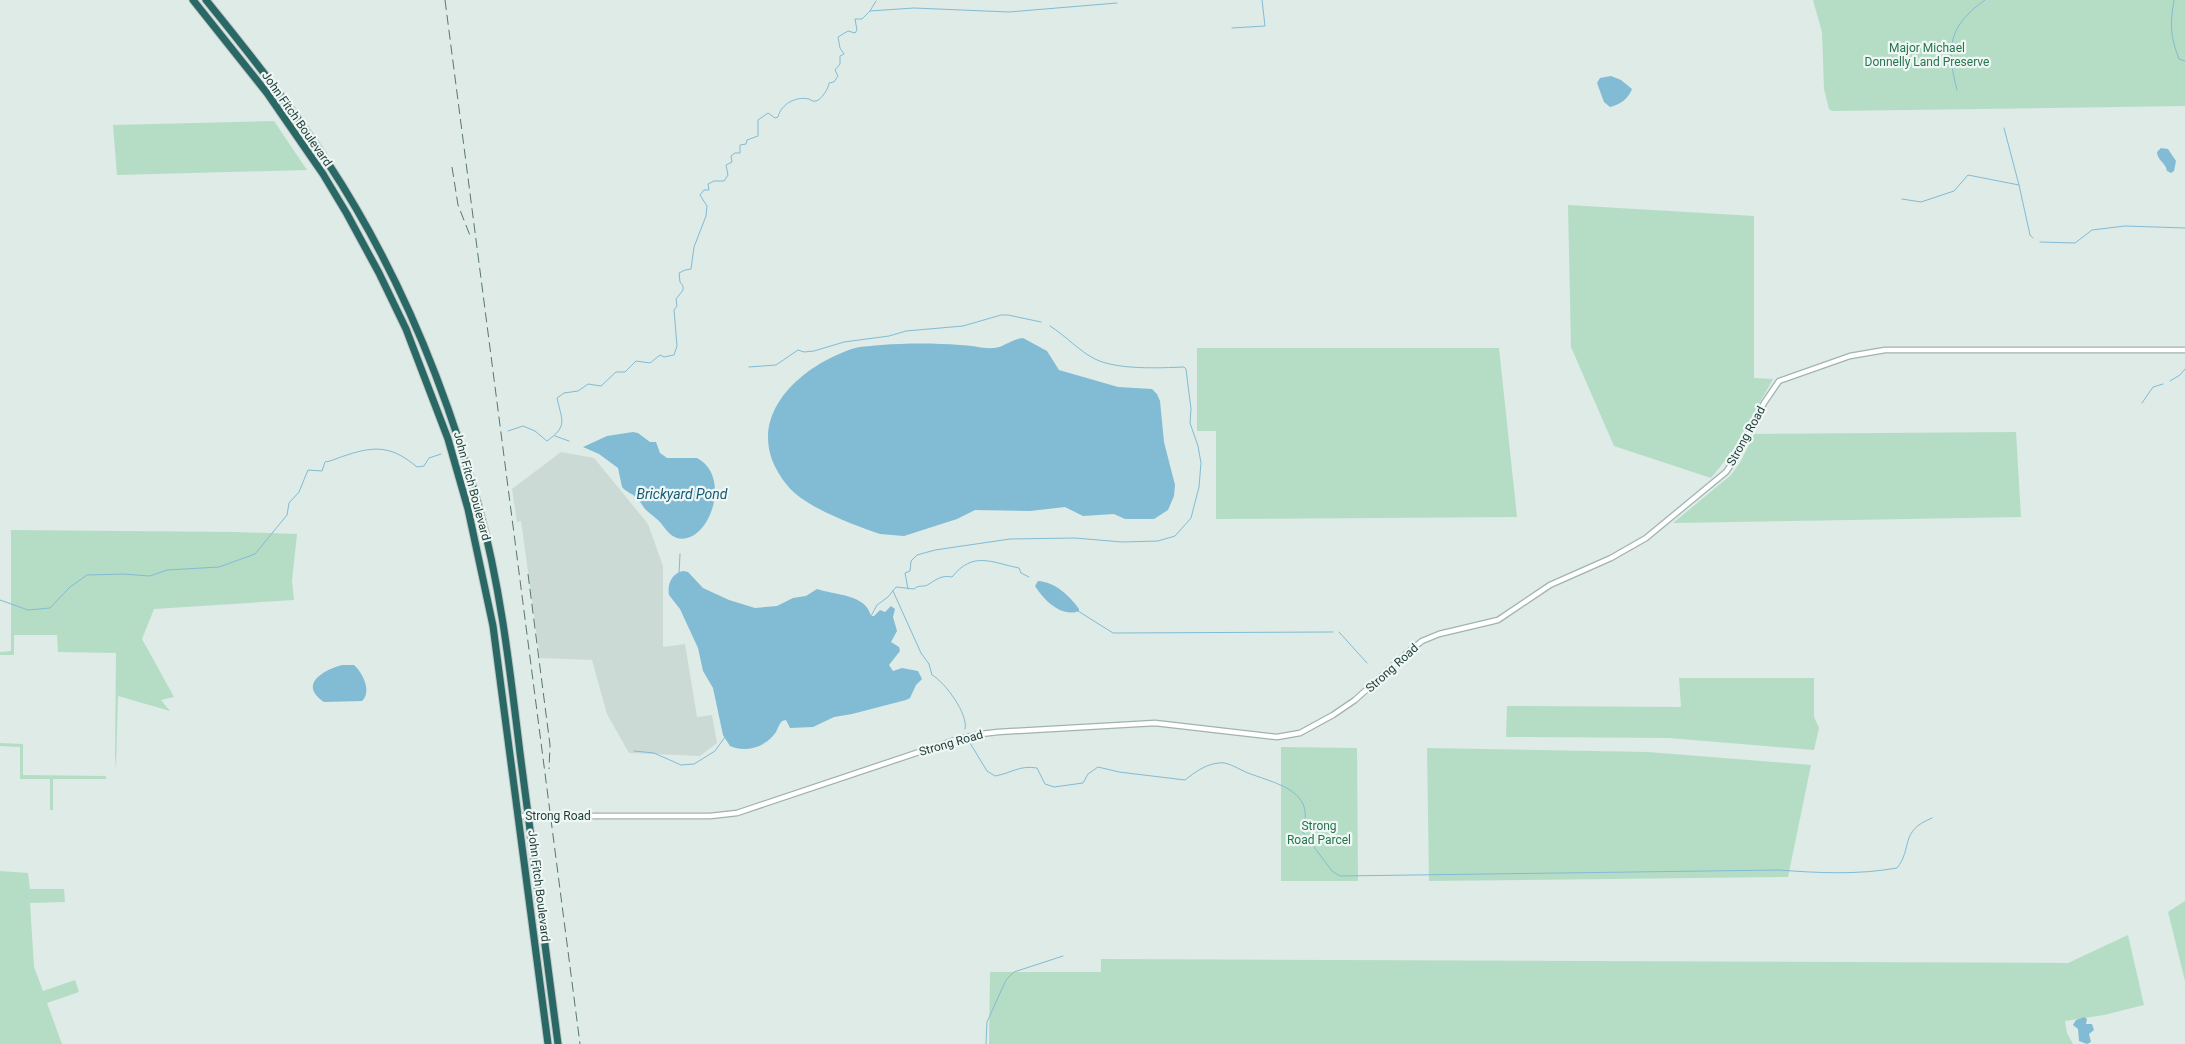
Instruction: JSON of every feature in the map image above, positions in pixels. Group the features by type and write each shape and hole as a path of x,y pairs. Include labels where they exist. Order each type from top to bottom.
{"highway":[{"name":"John Fitch Boulevard","path":"193,0 267,93 306,149 347,214 406,329 448,439 472,526 493,626 548,1044"},
{"name":"John Fitch Boulevard","path":"208,2 257,63 328,162 386,265 415,325 460,442 483,524 504,628 558,1044"},
{"path":"201,10 208,2"},
{"path":"377,270 386,265"},
{"path":"406,329 415,325"},
{"path":"472,526 483,524"}],"street":[{"name":"Strong Road","path":"518,816 710,816 730,814 747,810 955,740 998,732 1155,723 1256,735 1290,736 1333,716 1355,700 1407,653 1422,642 1438,634 1476,627 1498,620 1550,585 1611,558 1646,538 1726,472 1737,456 1764,403 1779,381 1850,356 1885,350 2185,350"}],"shaded area":[{"path":"561,452 594,458 648,524 663,566 663,647 685,644 697,717 712,715 717,743 700,756 629,753 607,714 592,660 540,658 521,521 517,522 512,489"}],"green space":[{"name":"Major Michael Donnelly Land Preserve","path":"1813,0 2185,0 2185,106 1832,111 1829,109 1824,89 1822,32"},
{"path":"274,121 307,170 117,175 113,125"},
{"path":"1568,205 1754,216 1754,378 1773,379 1732,452 1711,478 1614,446 1571,347"},
{"path":"1197,348 1499,348 1517,517 1216,519 1216,431 1197,431"},
{"path":"2016,432 2021,517 1673,523 1731,475 1741,461 1754,434"},
{"path":"11,530 297,534 292,581 294,600 154,609 142,639 174,697 161,700 170,711 118,696 116,769 116,653 58,652 57,635 14,635 14,655 0,655 0,652 11,651"},
{"path":"1679,678 1814,678 1814,717 1819,728 1814,750 1669,738 1506,737 1507,706 1681,707"},
{"path":"0,743 23,744 23,775 106,776 106,779 53,779 53,810 50,810 50,779 20,779 20,747 0,746"},
{"name":"Strong Road Parcel","path":"1281,747 1357,748 1358,881 1281,881"},
{"path":"1427,748 1648,752 1811,765 1788,877 1429,881"},
{"path":"0,871 28,873 30,889 64,889 65,902 30,903 34,967 43,991 75,980 79,992 47,1003 62,1044 0,1044"},
{"path":"2185,901 2185,981 2168,912"},
{"path":"2128,935 2144,1005 2104,1015 2065,1021 2067,1033 2073,1044 989,1044 990,972 1101,972 1101,959 2068,963"}],"water":[{"path":"1611,76 1621,80 1632,89 1624,101 1610,107 1604,102 1597,83 1600,78"},
{"path":"2161,148 2168,149 2176,161 2174,171 2171,173 2167,171 2157,155"},
{"path":"1023,338 1047,351 1059,370 1118,387 1152,389 1157,394 1160,401 1164,442 1175,485 1174,496 1168,510 1154,519 1125,519 1114,514 1083,516 1065,507 1030,511 975,510 957,519 904,536 880,534 857,526 805,501 787,485 773,462 768,441 771,420 780,401 794,384 812,369 833,357 865,346 930,344 994,348"},
{"name":"Brickyard Pond","path":"638,433 650,442 656,442 660,453 667,458 697,458 708,467 714,479 715,493 712,508 707,521 699,531 689,538 677,538 671,535 637,498 622,487 618,468 599,454 583,447 607,436"},
{"path":"683,571 688,572 703,588 729,600 755,608 777,606 793,598 806,596 817,589 856,599 863,603 871,616 874,616 880,610 885,612 891,606 895,609 893,617 897,631 891,642 899,647 900,651 889,665 893,671 902,668 918,671 922,679 916,685 910,698 906,700 834,717 813,727 790,728 786,720 782,721 772,737 761,745 749,749 730,746 723,735 713,688 703,671 698,648 680,609 669,595 671,580 676,574"},
{"path":"1038,581 1062,590 1079,611 1066,612 1053,606 1035,586"},
{"path":"342,665 354,665 363,678 366,693 362,701 324,702 313,690 313,684 321,674"},
{"path":"2084,1017 2087,1019 2086,1024 2092,1024 2094,1030 2089,1034 2091,1042 2087,1044 2079,1041 2078,1029 2073,1025 2076,1020"}],"waterway":[{"path":"1232,28 1265,26 1262,0"},
{"path":"1957,90 1951,50 1953,39 1963,19 1985,0"},
{"path":"2174,0 2171,23 2172,37 2179,59 2185,61"},
{"path":"508,431 523,426 535,431 547,441 561,427 562,418 557,398 564,393 578,391 588,384 601,386 616,372 625,372 636,361 650,363 660,355 664,357 674,355 677,346 674,310 677,306 676,299 683,290 679,273 691,269 694,247 706,216 707,206 700,195 704,190 709,190 708,184 714,181 724,181 728,175 726,165 732,162 731,156 735,153 740,153 740,145 746,144 747,140 758,136 758,120 768,113 775,118 778,117 782,108 794,100 804,98 815,101 822,96 829,83 834,82 838,76 835,70 840,64 840,56 844,54 840,48 838,37 848,31 855,33 857,30 855,19 862,19 876,1"},
{"path":"870,11 914,8 1009,12 1117,3"},
{"path":"2004,128 2019,185"},
{"path":"1902,199 1921,202 1954,191 1968,175 2019,185 2030,235 2033,238"},
{"path":"2040,242 2075,243 2092,230 2125,226 2185,228"},
{"path":"749,367 776,365 798,350 804,352 814,351 844,342 889,336 906,331 963,326 1001,315 1041,322"},
{"path":"908,589 905,573 910,571 911,561 917,555 935,550 1010,539 1075,538 1122,542 1158,541 1175,536 1191,518 1199,487 1201,463 1198,446 1190,423 1191,409 1186,369 1184,367 1126,367 1104,363 1083,352 1050,326"},
{"path":"2170,381 2180,375 2185,369"},
{"path":"2142,403 2153,387 2163,384"},
{"path":"555,436 569,441"},
{"path":"0,600 28,610 50,608 70,587 87,575 123,574 150,576 167,570 219,567 255,554 287,515 289,503 299,492 308,470 322,471 325,462 367,450 376,449 392,452 400,455 417,467 424,466 429,458 441,454"},
{"path":"679,574 680,554"},
{"path":"871,616 877,605 888,597 896,587 914,589 942,577 952,577 967,564 975,561 991,561 1019,568 1021,573 1029,577"},
{"path":"893,591 921,653 929,664 932,675 949,691 960,708 965,729"},
{"path":"1078,611 1113,633 1333,632"},
{"path":"1339,632 1367,663"},
{"path":"634,751 654,753 681,765 694,764 715,751 725,737"},
{"path":"970,743 987,771 995,776 1020,768 1037,768 1045,784 1054,787 1083,783 1088,774 1098,767 1119,772 1185,780 1197,771 1210,765 1230,764 1282,786 1292,791 1299,798 1304,807 1305,817 1302,831 1332,871 1340,876 1779,870 1823,873 1868,872 1897,868 1902,861 1908,840 1915,828 1932,818"},
{"path":"986,1044 987,1022 1006,980 1014,972 1063,956"}],"railway":[{"path":"445,0 580,1044"},
{"path":"452,167 458,205 471,238"},
{"path":"528,574 550,745 549,769"}]}
